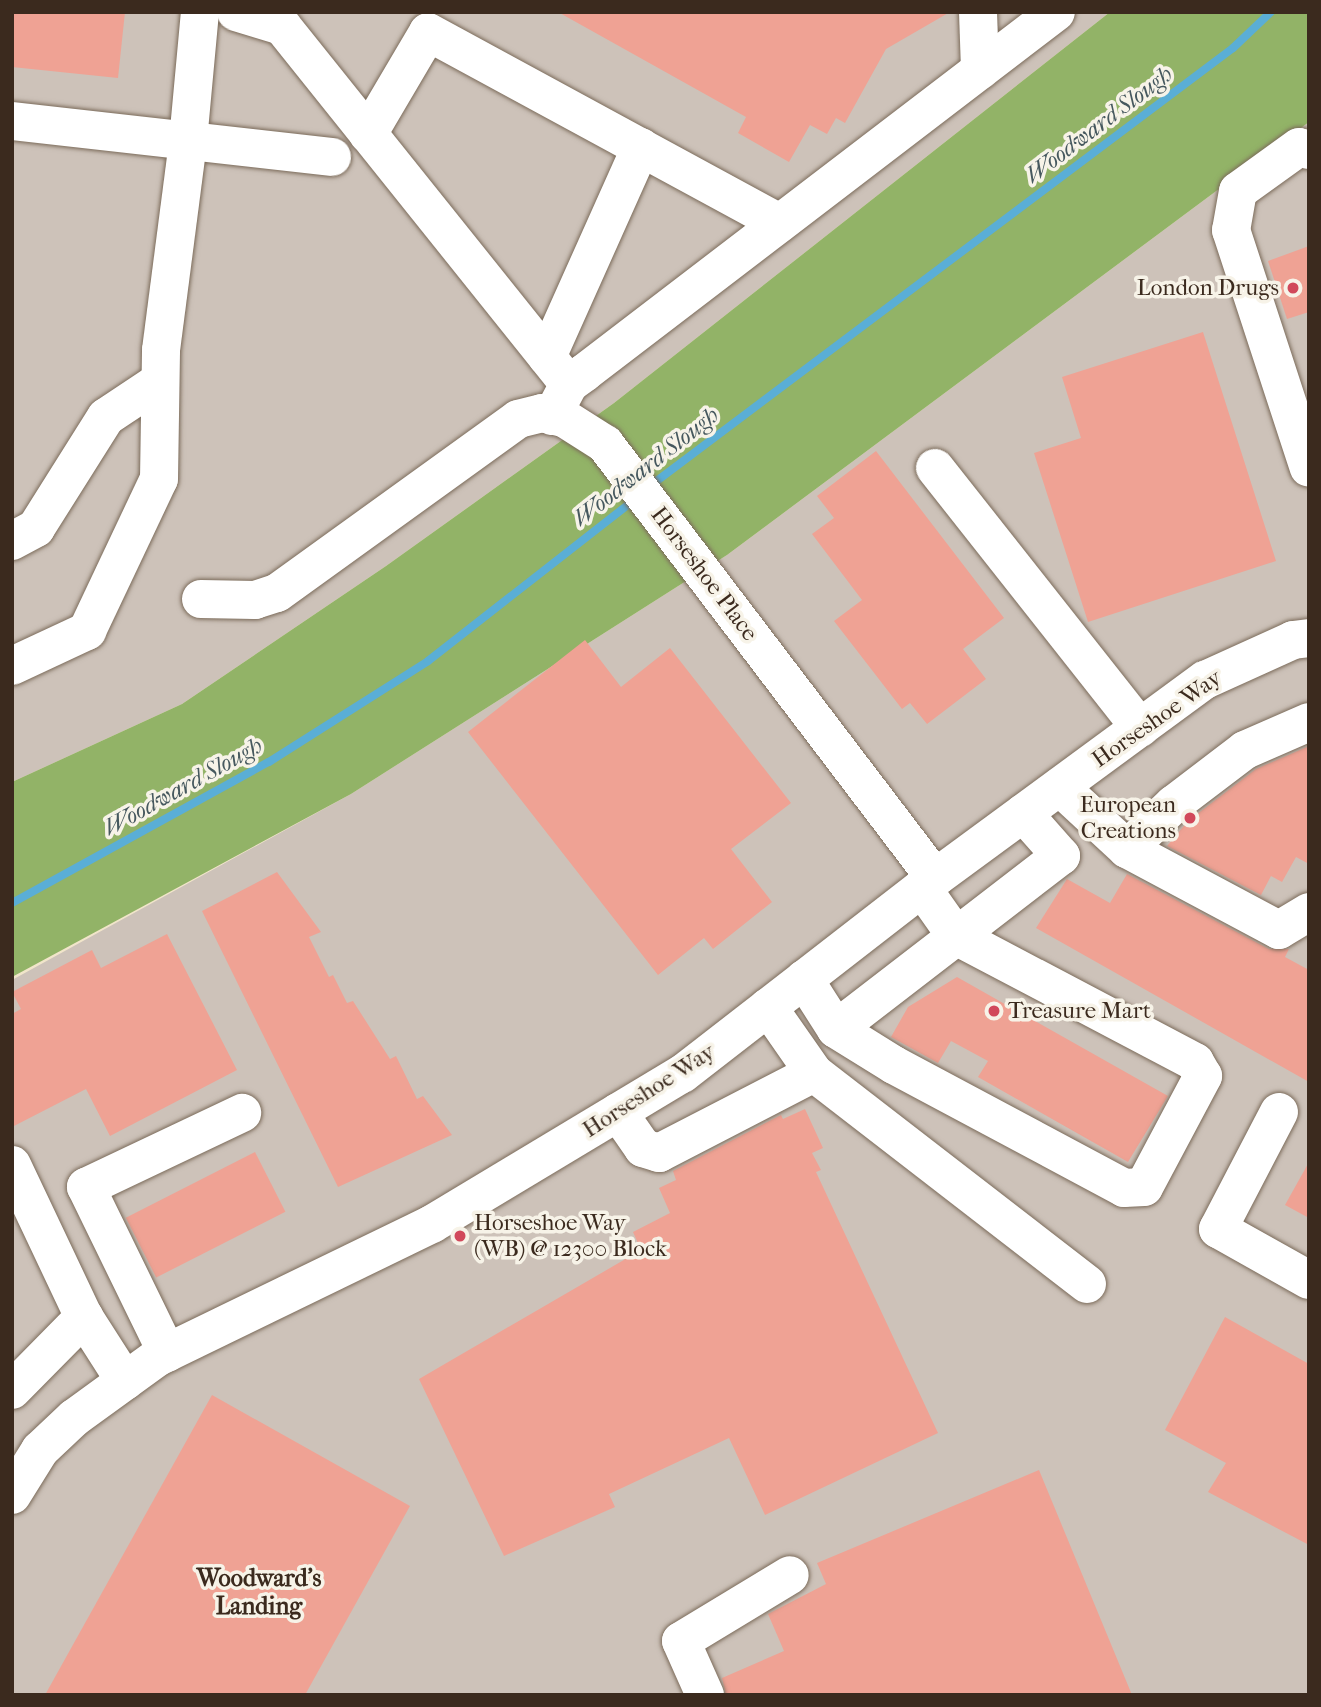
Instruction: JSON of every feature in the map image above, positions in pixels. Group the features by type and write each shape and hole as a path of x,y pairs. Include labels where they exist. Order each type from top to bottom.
{"street":[{"path":"12,666 87,631 159,479 160,349 188,141 200,12"},
{"path":"236,12 282,26 368,134 556,386"},
{"path":"978,12 980,70"},
{"path":"556,386 780,223 1056,12"},
{"path":"368,134 428,32 780,223"},
{"path":"12,121 332,157"},
{"path":"556,386 641,147"},
{"path":"1309,150 1299,147 1238,191 1231,230 1309,468"},
{"path":"12,541 36,528 106,417 160,382"},
{"name":"Horseshoe Place","path":"201,599 255,600 277,593 518,419 556,386 575,424 605,444 928,883 956,936"},
{"path":"935,468 1140,728"},
{"name":"Horseshoe Way","path":"12,1495 23,1447 74,1418 167,1353 432,1224 682,1074 928,883 1205,680 1293,640 1309,638"},
{"path":"1128,849 1174,804 1245,750 1309,722"},
{"path":"1060,787 1128,849 1279,930 1309,912"},
{"path":"836,1029 1061,856 1023,813"},
{"path":"804,979 836,1029 1124,1188 1144,1187 1203,1076 1195,1062 956,936"},
{"path":"768,1007 814,1073 1087,1284"},
{"path":"618,1112 643,1149 659,1153 814,1073"},
{"path":"1279,1112 1218,1229 1309,1280"},
{"path":"167,1353 86,1187 242,1113"},
{"path":"12,1164 84,1317 125,1381"},
{"path":"12,1390 84,1317"},
{"path":"705,1695 681,1641 790,1576"}],"shaded area":[{"path":"12,12 1110,12 614,403 386,566 182,704 12,782"},
{"path":"1309,122 1309,1695 12,1695 12,980 351,794 727,555"}],"green space":[{"path":"1110,12 1309,12 1309,122 727,555 351,794 12,977 12,782 182,704 386,566 614,403"}],"building":[{"path":"12,12 125,12 118,78 12,67"},
{"path":"558,12 950,12 886,49 845,123 836,118 827,134 810,125 789,162 738,133 746,117"},
{"name":"London Drugs","path":"1309,246 1309,312 1287,319 1268,261"},
{"path":"1203,332 1276,561 1088,622 1034,453 1081,438 1062,377"},
{"path":"876,451 1004,618 963,649 986,679 927,724 910,703 902,709 834,621 862,600 812,534 834,518 817,496"},
{"path":"585,640 621,687 670,648 791,803 731,849 772,902 713,949 704,938 658,975 468,732"},
{"path":"1309,746 1309,864 1296,857 1282,882 1271,876 1261,895 1167,846 1188,821 1256,769"},
{"path":"277,872 321,932 309,937 329,977 333,975 347,1003 353,1001 390,1059 396,1056 417,1099 423,1096 452,1135 338,1187 202,911"},
{"path":"1127,874 1269,949 1289,949 1285,957 1309,970 1309,1082 1036,928 1067,879 1110,903"},
{"path":"167,934 237,1070 110,1136 86,1089 12,1127 12,1014 21,1009 12,992 92,950 101,968"},
{"path":"957,977 1168,1096 1128,1162 978,1077 988,1061 951,1041 938,1063 891,1037 908,1007"},
{"path":"805,1109 823,1148 812,1153 821,1170 816,1172 938,1433 765,1515 729,1438 609,1494 615,1507 504,1556 419,1379 641,1250 633,1232 670,1213 659,1188 676,1180 673,1171 781,1115 783,1119"},
{"path":"255,1152 285,1212 156,1278 126,1218"},
{"path":"1309,1162 1309,1218 1285,1205"},
{"path":"1225,1317 1309,1364 1309,1545 1208,1492 1226,1463 1165,1430"},
{"path":"212,1395 410,1506 305,1695 45,1695"},
{"path":"1039,1470 1132,1695 726,1695 722,1678 784,1651 768,1614 826,1584 817,1563"}],"waterway":[{"name":"Woodward Slough","path":"650,486 1233,48 1271,12"},
{"name":"Woodward Slough","path":"12,903 269,762 428,661 635,499"}],"place":[{"name":"London Drugs","path":"1293,288"},
{"name":"European Creations","path":"1190,818"},
{"name":"Treasure Mart","path":"994,1011"},
{"name":"Horseshoe Way (WB) @ 12300 Block","path":"460,1236"}],"district":[{"name":"Woodward's Landing","path":"259,1593"}]}
